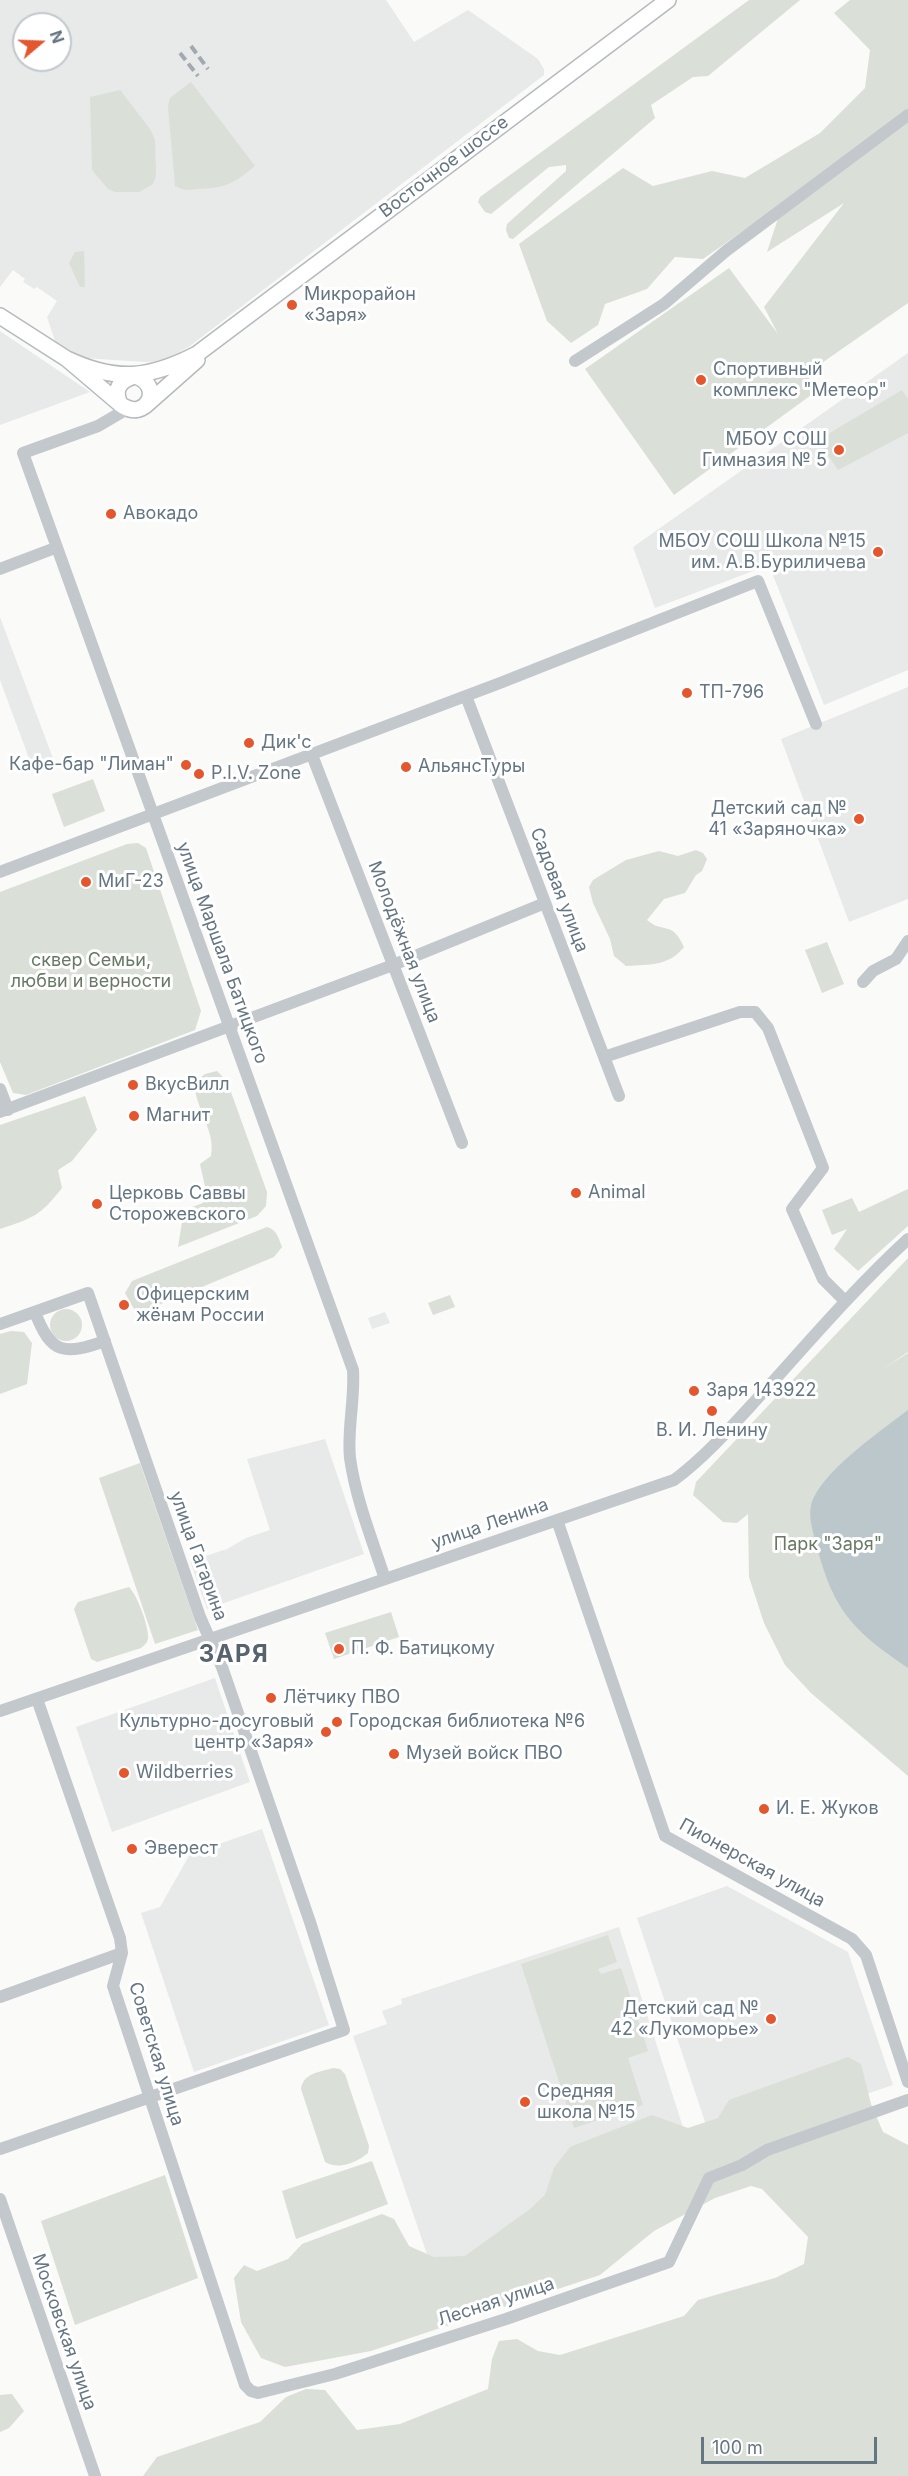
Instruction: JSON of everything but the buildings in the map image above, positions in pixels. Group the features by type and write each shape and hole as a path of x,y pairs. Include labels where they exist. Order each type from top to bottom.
{"main road":[{"name":"Восточное шоссе","path":"67,359 95,371 135,376 157,372 179,363 223,335 427,179 668,0"},
{"name":"Восточное шоссе","path":"0,316 67,359 124,406"},
{"name":"Восточное шоссе","path":"143,408 223,335"},
{"path":"135,376 145,381 150,387 150,396 143,408 134,410 124,406 117,398 118,388 125,378 135,376"}],"street":[{"path":"575,361 663,304 726,251 908,115"},
{"name":"улица Маршала Батицкого","path":"124,406 98,426 23,453 55,548 353,1370 351,1459 358,1497 385,1579"},
{"path":"0,569 55,548"},
{"path":"0,872 466,696 758,581 816,724"},
{"name":"Садовая улица","path":"466,696 619,1096"},
{"name":"Молодёжная улица","path":"312,755 462,1143"},
{"path":"0,1089 4,1111 393,965 545,903"},
{"path":"862,982 873,971 896,959 908,941"},
{"path":"604,1057 740,1012 755,1012 768,1028 823,1168 792,1209 823,1279 845,1301"},
{"name":"улица Ленина","path":"0,1711 674,1480 689,1469 747,1410 845,1301 908,1239"},
{"name":"улица Гагарина","path":"35,1312 88,1293 200,1617 222,1667 344,2024 344,2030 340,2032 150,2098"},
{"path":"0,1324 35,1312 44,1334 60,1347 70,1350 82,1349 105,1341"},
{"name":"Пионерская улица","path":"557,1520 665,1836 852,1939 867,1955 908,2082"},
{"name":"Советская улица","path":"37,1699 120,1938 122,1953 113,1986 245,2385"},
{"path":"0,1997 122,1953"},
{"path":"0,2150 150,2098"},
{"name":"Лесная улица","path":"245,2385 251,2391 258,2393 335,2374 507,2319 669,2262 709,2178 742,2165 767,2150 908,2100"},
{"name":"Московская улица","path":"0,2199 95,2476"}],"shaded area":[{"path":"0,0 386,0 414,42 468,10 538,59 544,69 544,75 190,346 161,363 83,358 55,341 47,317 57,301 37,287 34,289 23,282 25,279 13,270 0,287"},
{"path":"0,331 90,392 0,425"},
{"name":"МБОУ СОШ Гимназия № 5","path":"908,353 908,670 824,705 769,565 655,608 633,547"},
{"path":"0,617 54,761 33,769 0,680"},
{"name":"Детский сад № 41 «Заряночка»","path":"908,687 908,899 849,922 781,739"},
{"path":"385,1312 390,1323 372,1329 368,1318"},
{"path":"908,1410 908,1668 860,1631 839,1604 824,1569 810,1516 816,1494 825,1480 852,1454"},
{"path":"325,1439 364,1554 207,1609 190,1561 227,1549 246,1538 270,1530 247,1459"},
{"path":"215,1678 250,1782 112,1832 76,1727"},
{"path":"262,1829 329,2025 194,2072 141,1913 160,1907 190,1854"},
{"name":"Детский сад № 42 «Лукоморье»","path":"727,1886 848,1952 893,2085 713,2146 637,1918"},
{"name":"Средняя школа №15","path":"619,1927 696,2168 436,2281 353,2036 387,2024 382,2011 402,2004 401,1999"}],"green space":[{"path":"749,0 800,0 708,76 693,77 651,105 655,118 513,239 509,238 506,230 507,224 566,171 566,165 549,167 491,214 485,212 478,202 480,197"},
{"path":"850,0 908,0 908,303 806,374 818,390 674,495 585,369 729,268 778,334 764,307 844,203 767,252 783,203 703,259 675,257 647,289 605,304 598,325 571,343 547,321 519,244 623,168 653,186 712,171 745,178 820,133 865,88 870,50 834,13"},
{"path":"191,82 255,166 223,186 189,190 175,186 168,106 170,98"},
{"path":"120,90 150,129 155,140 156,176 153,184 139,192 115,192 108,189 92,170 90,97"},
{"path":"84,251 85,287 80,287 69,263 75,252"},
{"path":"902,390 908,399 908,433 838,470 818,440"},
{"path":"93,779 105,811 64,827 52,794"},
{"name":"сквер Семьи, любви и верности","path":"138,843 146,848 201,1011 195,1030 26,1095 13,1093 0,1062 0,892 127,844"},
{"path":"696,850 703,853 707,859 702,871 696,875 685,893 664,899 647,920 671,930 684,947 665,961 626,966 614,956 610,939 593,903 589,887 593,880 626,860 659,851 678,856"},
{"path":"827,942 844,984 822,993 805,950"},
{"path":"217,1071 227,1081 267,1192 266,1206 257,1216 178,1247 184,1210 203,1203 206,1191 200,1164 211,1156 212,1147 194,1082 205,1074"},
{"path":"85,1096 97,1130 72,1161 58,1170 62,1188 48,1205 35,1215 0,1229 0,1125"},
{"path":"908,1189 908,1226 858,1271 834,1249 847,1229 832,1235 822,1210 852,1198 859,1212"},
{"path":"267,1227 275,1232 282,1247 274,1257 149,1309 135,1311 125,1293 132,1281"},
{"name":"Парк \"Заря\"","path":"908,1258 908,1352 883,1369 908,1353 908,1776 811,1693 785,1665 764,1623 749,1577 748,1514 737,1523 723,1522 693,1495 696,1482"},
{"path":"450,1295 455,1307 433,1315 428,1303"},
{"path":"66,1309 77,1314 82,1325 77,1336 66,1341 55,1336 50,1325 55,1314"},
{"path":"11,1331 24,1332 32,1343 27,1384 0,1394 0,1334"},
{"path":"140,1463 198,1630 155,1644 99,1478"},
{"path":"129,1587 144,1617 148,1631 147,1641 141,1648 97,1662 91,1659 74,1609 78,1602"},
{"path":"391,1612 399,1637 334,1659 325,1633"},
{"path":"608,1935 617,1962 598,1969 601,1974 621,1968 648,2051 628,2058 643,2105 574,2128 521,1964"},
{"path":"848,2057 861,2064 871,2104 883,2132 908,2145 908,2476 143,2476 157,2457 260,2422 286,2397 306,2389 325,2390 357,2430 400,2424 488,2389 492,2359 499,2341 517,2339 538,2351 560,2355 684,2316 698,2300 775,2278 804,2264 808,2237 762,2189 751,2186 715,2198 654,2231 600,2275 371,2351 285,2367 261,2358 241,2322 234,2278 244,2265 257,2271 288,2259 302,2244 382,2214 394,2219 409,2246 434,2257 465,2256 530,2209 545,2195 554,2168 570,2147 652,2115 688,2128 718,2118 729,2100"},
{"path":"333,2068 340,2069 345,2074 369,2146 368,2153 363,2157 342,2165 325,2162 301,2089 309,2076"},
{"path":"372,2161 388,2204 296,2239 282,2191"},
{"path":"165,2175 198,2278 75,2325 41,2221"},
{"path":"12,2394 24,2411 9,2428 0,2432 0,2395"}],"railway":[{"path":"191,46 208,69"},
{"path":"180,53 198,76"}],"place":[{"name":"Микрорайон «Заря»","path":"292,305"},
{"name":"Спортивный комплекс \"Метеор\"","path":"701,380"},
{"name":"МБОУ СОШ Гимназия № 5","path":"839,450"},
{"name":"Авокадо","path":"111,514"},
{"name":"МБОУ СОШ Школа №15 им. А.В.Буриличева","path":"878,552"},
{"name":"ТП-796","path":"687,693"},
{"name":"Дик'с","path":"249,743"},
{"name":"Кафе-бар \"Лиман\"","path":"186,765"},
{"name":"АльянсТуры","path":"406,767"},
{"name":"P.I.V. Zone","path":"199,774"},
{"name":"Детский сад № 41 «Заряночка»","path":"859,819"},
{"name":"МиГ-23","path":"86,882"},
{"name":"ВкусВилл","path":"133,1085"},
{"name":"Магнит","path":"134,1116"},
{"name":"Animal","path":"576,1193"},
{"name":"Церковь Саввы Сторожевского","path":"97,1204"},
{"name":"Офицерским жёнам России","path":"124,1305"},
{"name":"Заря 143922","path":"694,1391"},
{"name":"В. И. Ленину","path":"712,1411"},
{"name":"П. Ф. Батицкому","path":"339,1649"},
{"name":"Лётчику ПВО","path":"271,1698"},
{"name":"Городская библиотека №6","path":"337,1722"},
{"name":"Культурно-досуговый центр «Заря»","path":"326,1732"},
{"name":"Музей войск ПВО","path":"394,1754"},
{"name":"Wildberries","path":"124,1773"},
{"name":"И. Е. Жуков","path":"764,1809"},
{"name":"Эверест","path":"132,1849"},
{"name":"Детский сад № 42 «Лукоморье»","path":"771,2019"},
{"name":"Средняя школа №15","path":"525,2102"}],"district":[{"name":"ЗАРЯ","path":"234,1655"}]}
